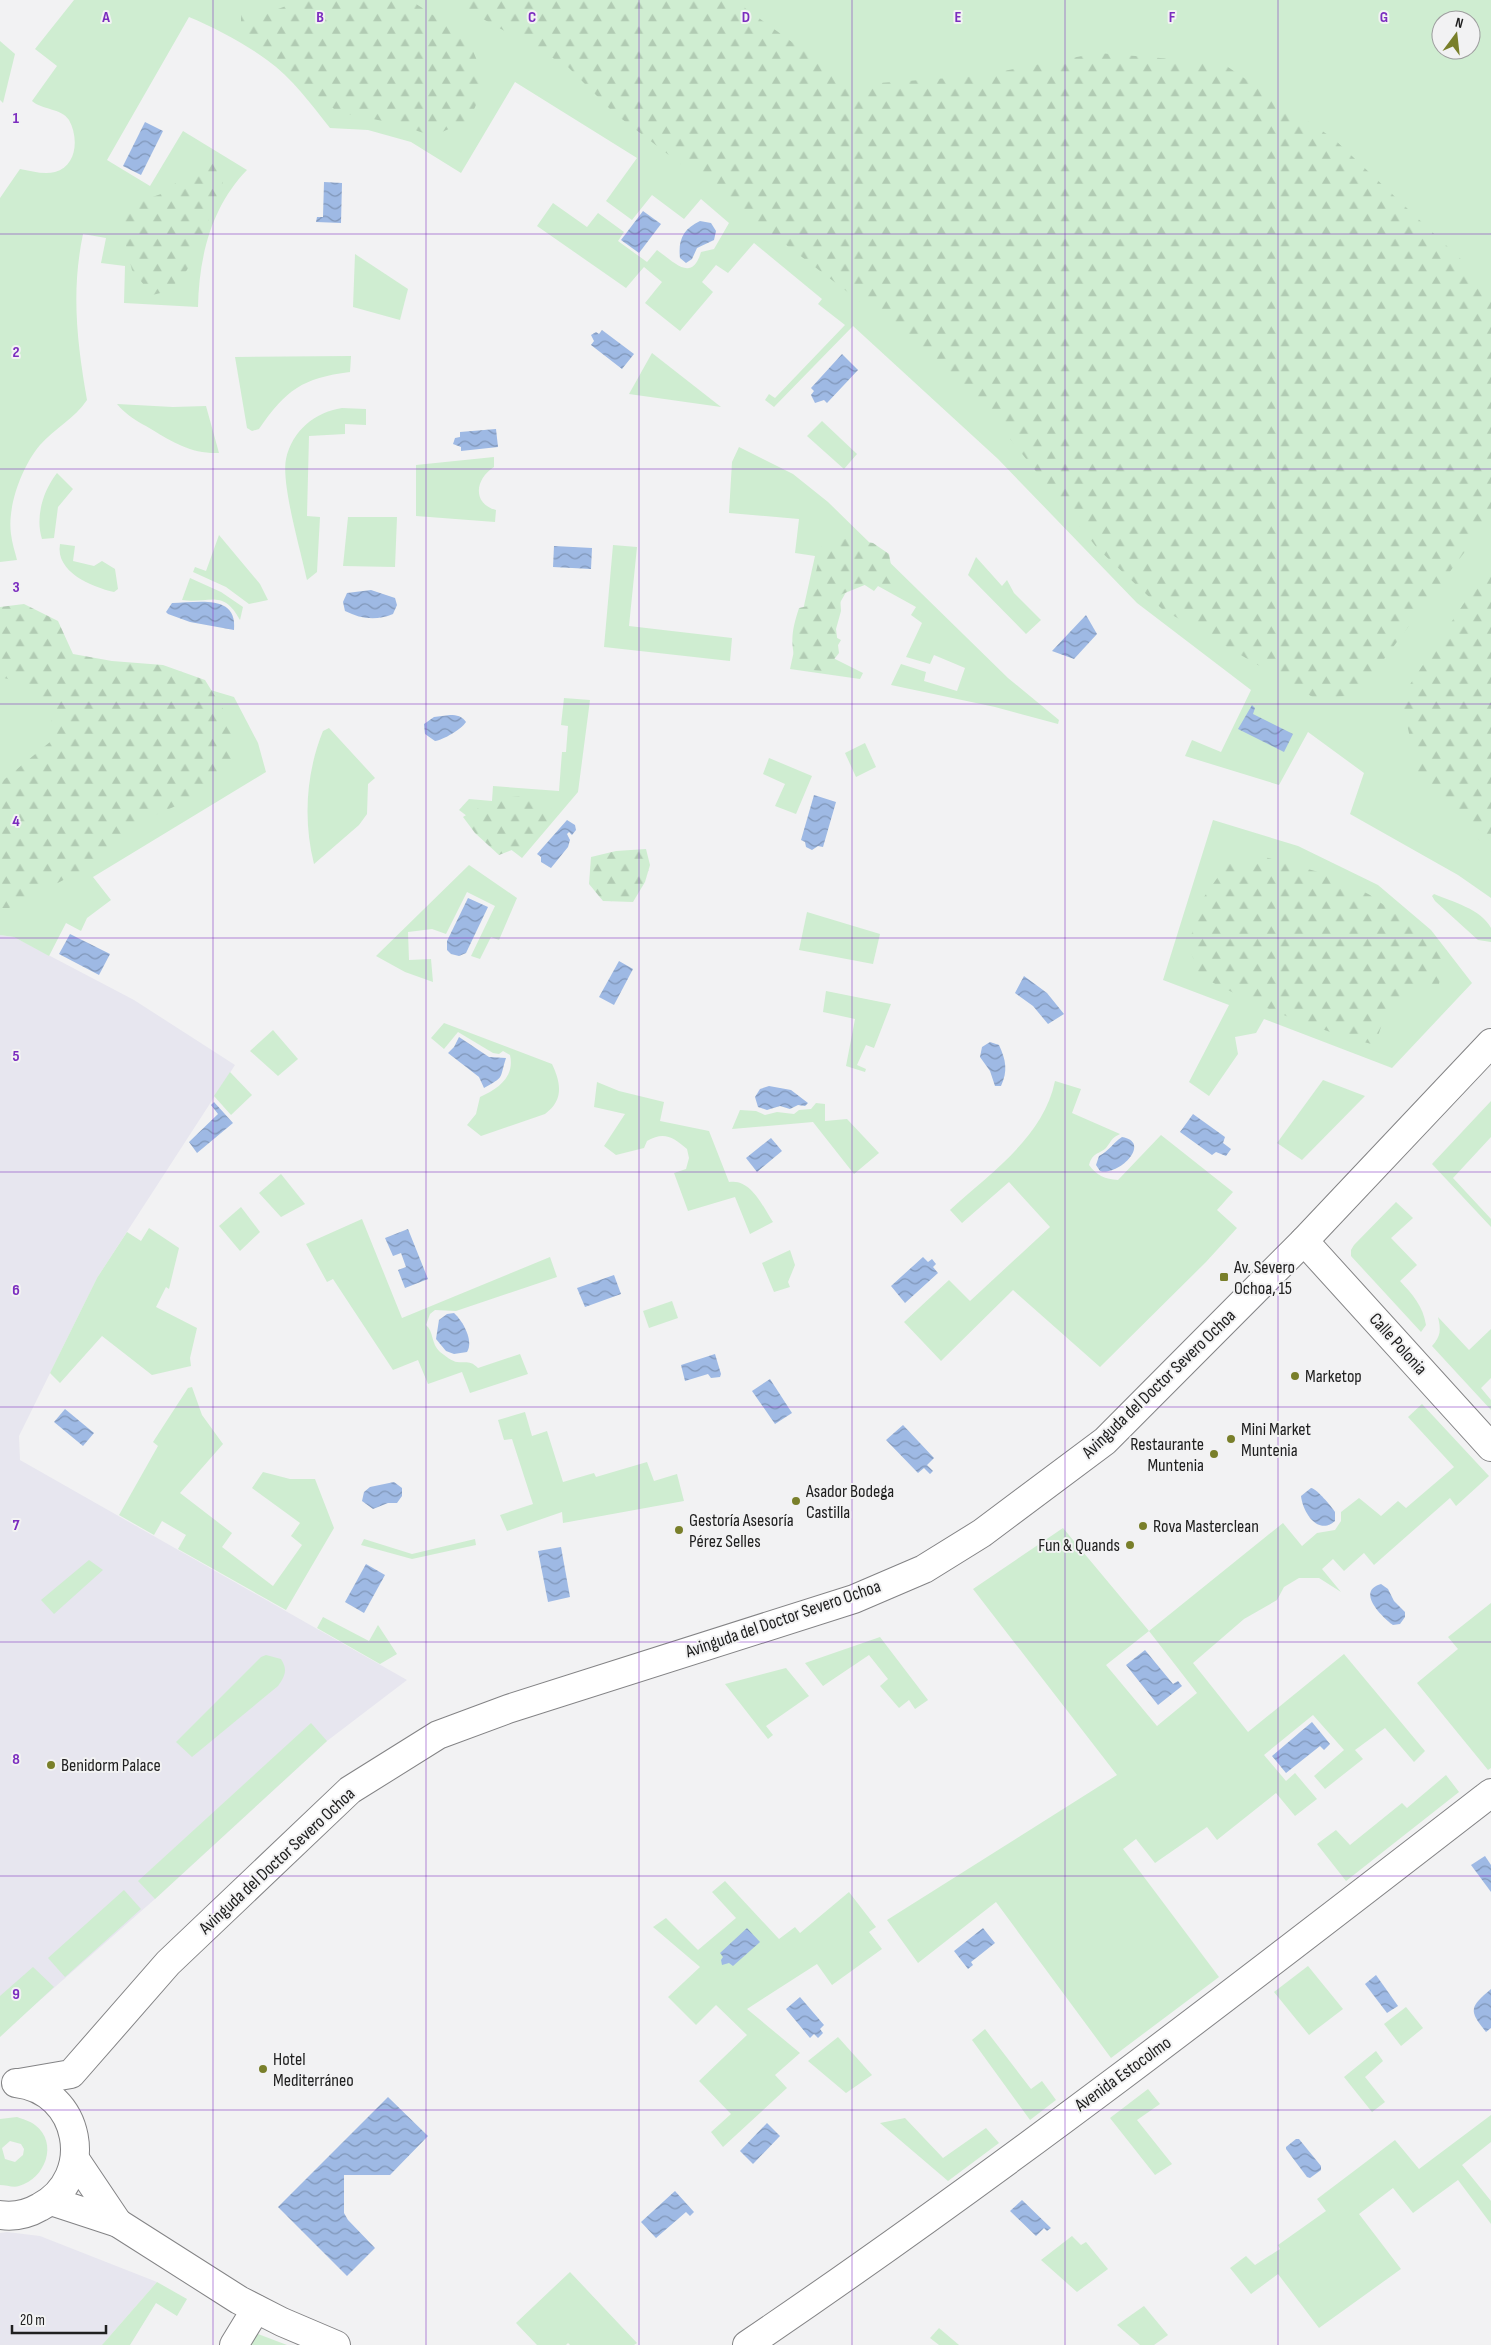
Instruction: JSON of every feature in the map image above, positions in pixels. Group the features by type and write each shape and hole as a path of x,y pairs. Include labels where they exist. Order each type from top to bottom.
{"street":[{"name":"Avinguda del Doctor Severo Ochoa","path":"71,2074 168,1963 350,1790 445,1732 508,1709 854,1599 924,1568 982,1533 1105,1441 1304,1241 1491,1043"},
{"name":"Calle Polonia","path":"1304,1241 1491,1447"},
{"name":"Avenida Estocolmo","path":"747,2345 1034,2142 1240,1987 1491,1793"},
{"path":"0,2215 10,2216 32,2212 51,2201 66,2185 75,2159 75,2142 70,2121 71,2074 9,2084"},
{"path":"9,2084 39,2090 57,2103 70,2121"},
{"path":"75,2159 118,2222"},
{"path":"51,2201 118,2222 256,2309 336,2345"},
{"path":"234,2345 256,2309"}],"shaded area":[{"path":"0,935 14,937 134,1000 235,1065 97,1278 19,1436 20,1460 407,1680 327,1741 155,1899 14,2023 0,2033"},
{"path":"7,2232 40,2236 157,2282 102,2345 0,2345 0,2233"}],"green space":[{"path":"74,0 1491,0 1491,898 1458,875 1350,814 1364,773 1308,732 1279,785 1185,756 1192,740 1221,752 1251,690 1137,603 998,459 853,326 774,407 765,400 769,394 775,398 845,325 818,304 822,299 754,243 728,273 716,265 702,282 713,292 680,331 645,303 662,282 644,267 626,288 537,226 553,203 587,227 598,213 624,232 618,241 647,262 657,250 676,264 688,268 693,266 701,252 714,249 729,223 701,199 684,219 652,195 632,220 606,201 637,158 515,82 461,173 411,142 368,130 330,128 301,92 276,67 239,42 189,17 107,160 150,186 183,131 247,170 224,200 209,234 201,270 198,307 124,303 125,266 101,263 106,238 83,234 79,255 76,297 80,358 87,400 77,412 40,445 27,464 17,487 11,512 11,534 17,560 0,562 0,198 20,169 46,173 55,172 62,169 72,158 75,143 69,120 61,113 32,101 57,66 35,49"},
{"path":"302,0 410,0 467,37 484,77 482,92 469,120 433,136 393,123 338,112 301,83 270,52 241,32 241,12 270,12"},
{"path":"449,0 734,0 851,85 977,76 1098,53 1222,63 1334,139 1468,266 1491,295 1491,517 1357,695 1316,699 1162,609 1097,548 976,396 858,300 614,113 567,66"},
{"path":"0,41 15,54 3,103 0,100"},
{"path":"208,159 217,167 223,182 195,255 187,270 169,291 152,295 132,270 126,246 125,217 132,204 161,194"},
{"path":"355,254 408,289 400,320 353,307"},
{"path":"652,353 721,407 629,394"},
{"path":"351,356 350,372 307,382 287,395 259,429 252,431 247,428 235,357"},
{"path":"117,404 173,407 206,406 219,453 200,452 176,443 132,418"},
{"path":"342,408 366,409 366,425 345,424 345,434 309,436 307,516 320,517 317,572 307,580 286,485 286,459 293,440 306,424 332,410"},
{"path":"822,421 857,454 844,469 807,436"},
{"path":"739,447 793,474 828,502 1008,678 1059,720 1058,724 995,707 891,685 901,664 926,672 924,681 957,691 965,668 934,655 930,664 906,657 922,623 911,615 916,607 878,586 874,591 854,578 824,631 841,640 831,657 863,673 860,679 790,669 815,556 795,553 799,519 729,513 732,462"},
{"path":"494,457 494,467 483,477 479,490 483,502 488,507 496,510 495,522 416,516 416,465"},
{"path":"57,473 73,489 58,507 54,538 42,539 39,522 40,513 44,496"},
{"path":"348,517 397,517 395,567 343,566"},
{"path":"219,535 260,584 268,600 249,604 226,587 193,572 195,567 206,571"},
{"path":"836,537 873,543 889,554 895,587 872,582 840,595 841,611 836,629 839,653 825,671 812,670 796,663 792,642 793,629 799,608 808,606 822,546"},
{"path":"60,544 75,546 73,561 94,566 102,561 115,569 118,589 114,592 105,590 77,577 63,563 60,554"},
{"path":"613,545 637,547 629,626 732,638 730,661 604,647"},
{"path":"976,557 1002,586 1007,580 1014,593 1041,620 1026,634 968,575"},
{"path":"1491,567 1491,852 1420,781 1401,698 1482,576"},
{"path":"190,578 221,592 243,607 240,620 228,604 221,601 182,600"},
{"path":"24,604 58,621 73,654 112,661 163,665 205,680 235,733 233,765 201,795 139,822 81,871 9,908 0,908 0,783 50,742 53,705 12,680 0,677 0,607"},
{"path":"0,652 170,678 234,697 258,743 266,772 93,877 111,900 87,918 81,931 66,923 49,956 14,937 0,935"},
{"path":"564,698 590,700 578,792 522,858 459,810 469,799 492,801 493,786 559,791 562,752 566,752 568,726 561,725"},
{"path":"329,728 375,778 368,784 367,814 359,825 314,864 308,831 308,797 317,747 323,731"},
{"path":"865,743 876,767 856,777 845,753"},
{"path":"769,758 812,776 796,814 775,806 785,784 763,774"},
{"path":"531,795 551,803 552,818 527,844 499,855 475,833 463,817 495,801"},
{"path":"1213,820 1298,846 1378,885 1431,930 1472,983 1392,1068 1264,1019 1256,1033 1235,1037 1238,1054 1209,1096 1189,1082 1229,1005 1163,980"},
{"path":"646,849 650,865 645,882 633,902 603,901 589,884 591,857 616,851"},
{"path":"1265,857 1333,876 1370,895 1447,951 1439,984 1409,986 1386,1012 1375,1045 1285,1016 1200,976 1188,945 1204,897 1227,864"},
{"path":"469,865 517,898 499,940 491,937 480,959 471,956 495,906 467,892 446,934 432,929 408,932 409,960 431,959 433,982 405,972 376,956"},
{"path":"1434,894 1466,907 1481,916 1491,928 1491,942 1478,940 1435,901 1432,896"},
{"path":"807,912 880,934 873,964 799,950"},
{"path":"826,991 891,1004 874,1048 866,1045 857,1065 866,1069 865,1072 846,1066 855,1019 823,1012"},
{"path":"444,1023 552,1064 559,1084 559,1091 558,1097 551,1109 545,1114 481,1136 467,1125 476,1114 480,1097 504,1081 510,1070 510,1055 503,1051 499,1054 493,1053 458,1032 444,1049 431,1038"},
{"path":"273,1030 298,1059 278,1076 250,1051"},
{"path":"230,1072 252,1095 231,1115 214,1096"},
{"path":"1323,1080 1365,1096 1302,1160 1277,1143"},
{"path":"1055,1081 1081,1089 1072,1113 1120,1134 1106,1148 1092,1158 1089,1165 1095,1172 1105,1178 1118,1180 1161,1135 1233,1192 1217,1210 1237,1228 1206,1262 1100,1367 1013,1290 941,1361 904,1322 949,1280 970,1301 1050,1227 1009,1182 962,1223 950,1210 998,1168 1027,1137 1049,1101"},
{"path":"597,1082 619,1091 664,1102 660,1121 709,1131 729,1182 744,1184 750,1189 773,1222 750,1234 735,1197 688,1211 674,1173 686,1169 689,1158 687,1149 673,1139 658,1136 647,1141 644,1148 616,1155 604,1146 625,1114 594,1107"},
{"path":"1491,1101 1491,1137 1453,1178 1491,1219 1491,1227 1432,1164"},
{"path":"816,1103 825,1104 825,1121 847,1119 879,1153 854,1174 813,1122 732,1129 740,1110 756,1111 765,1115 777,1112 794,1114 799,1110 811,1109"},
{"path":"281,1174 305,1204 281,1217 259,1193"},
{"path":"1396,1202 1413,1218 1391,1238 1417,1265 1400,1281 1420,1306 1425,1318 1426,1325 1421,1332 1351,1256 1351,1250 1354,1245"},
{"path":"241,1207 260,1232 240,1251 219,1226"},
{"path":"362,1219 402,1318 550,1257 557,1277 456,1311 435,1310 430,1314 426,1325 437,1349 453,1361 470,1363 478,1368 520,1354 528,1374 470,1393 462,1372 428,1384 418,1360 393,1370 333,1279 327,1282 306,1244"},
{"path":"149,1228 179,1248 169,1289 166,1287 156,1307 197,1328 190,1358 191,1366 152,1375 102,1336 60,1383 50,1373 97,1278 127,1232 141,1241"},
{"path":"790,1250 795,1265 788,1282 790,1287 774,1292 762,1263"},
{"path":"672,1301 678,1318 649,1328 643,1311"},
{"path":"1438,1317 1469,1350 1491,1329 1491,1378 1481,1388 1491,1400 1491,1410 1432,1346 1440,1333"},
{"path":"192,1387 202,1415 223,1444 180,1493 232,1533 222,1547 273,1586 302,1545 291,1536 300,1523 252,1488 263,1472 290,1479 315,1479 334,1528 286,1610 178,1549 186,1535 162,1521 154,1535 119,1515 158,1446 153,1442 188,1388"},
{"path":"1422,1404 1489,1476 1456,1506 1450,1498 1374,1565 1364,1553 1344,1571 1333,1559 1322,1569 1341,1592 1319,1578 1299,1578 1284,1587 1277,1600 1244,1619 1193,1663 1248,1732 1344,1654 1425,1751 1414,1762 1385,1728 1355,1750 1363,1759 1325,1789 1314,1776 1344,1750 1313,1715 1264,1755 1286,1781 1295,1773 1317,1799 1295,1816 1276,1793 1217,1840 1207,1827 1155,1863 1136,1839 1123,1849 1219,1977 1111,2058 996,1902 918,1963 887,1920 1117,1775 973,1589 1063,1528 1149,1631 1283,1523 1302,1546 1317,1533 1335,1530 1341,1521 1341,1512 1359,1498 1381,1516 1398,1501 1406,1508 1454,1467 1408,1417","holes":["1149,1631 1197,1693 1157,1726 1106,1665"]},
{"path":"525,1412 532,1436 547,1431 563,1482 594,1473 596,1477 647,1462 654,1481 677,1474 684,1501 563,1523 562,1512 507,1531 500,1515 533,1504 512,1439 504,1440 498,1420"},
{"path":"364,1539 412,1554 475,1539 476,1545 412,1559 361,1545"},
{"path":"89,1560 103,1570 54,1614 41,1600"},
{"path":"1491,1603 1491,1768 1488,1770 1417,1683 1458,1649 1448,1637"},
{"path":"323,1617 369,1641 378,1625 397,1654 380,1664 317,1628"},
{"path":"880,1637 928,1700 915,1709 909,1700 899,1708 880,1686 888,1679 869,1655 823,1686 805,1663"},
{"path":"266,1655 281,1659 283,1663 285,1673 278,1686 192,1757 176,1742 261,1657"},
{"path":"786,1668 809,1696 766,1726 773,1735 768,1739 725,1684"},
{"path":"311,1723 327,1741 155,1899 138,1881"},
{"path":"1446,1775 1459,1792 1346,1881 1317,1844 1336,1830 1350,1845 1402,1803 1407,1808"},
{"path":"725,1881 779,1939 795,1927 800,1933 849,1892 876,1927 869,1932 882,1949 832,1985 817,1964 747,2009 800,2053 775,2075 787,2088 723,2147 711,2132 731,2114 699,2081 747,2035 716,2005 696,2025 668,1997 700,1967 653,1927 666,1918 698,1950 736,1918 712,1892"},
{"path":"124,1890 141,1909 65,1977 48,1958"},
{"path":"1308,1966 1343,2009 1309,2035 1274,1992"},
{"path":"33,1967 54,1987 0,2037 0,1996"},
{"path":"1406,2007 1423,2028 1401,2046 1384,2024"},
{"path":"985,2029 1031,2089 1042,2081 1056,2100 1030,2120 972,2040"},
{"path":"838,2037 872,2075 846,2093 808,2061"},
{"path":"1376,2051 1383,2061 1365,2077 1385,2102 1372,2112 1344,2077"},
{"path":"1148,2089 1160,2104 1137,2120 1172,2164 1155,2175 1110,2118"},
{"path":"1491,2115 1491,2142 1462,2165 1491,2201 1491,2224 1458,2180 1413,2213 1393,2188 1359,2214 1401,2269 1319,2328 1278,2274 1251,2294 1230,2268 1246,2256 1255,2265 1280,2249 1278,2245 1326,2211 1317,2199 1395,2140 1419,2169"},
{"path":"17,2117 31,2122 42,2133 46,2141 46,2160 42,2168 36,2176 19,2186 0,2185 0,2119","holes":["10,2141 21,2144 24,2149 23,2155 15,2162 5,2159 2,2148"]},
{"path":"905,2118 943,2158 986,2128 999,2143 948,2181 880,2123"},
{"path":"1072,2236 1081,2245 1086,2242 1108,2269 1077,2292 1041,2260"},
{"path":"570,2272 637,2343 634,2345 570,2345 568,2343 566,2345 537,2345 516,2323"},
{"path":"157,2282 187,2299 177,2316 156,2303 130,2345 102,2345"},
{"path":"1144,2306 1168,2335 1154,2345 1140,2345 1117,2325"},
{"path":"939,2328 959,2345 939,2345 930,2338"},
{"path":"252,2334 258,2334 287,2345 240,2345"}],"water":[{"path":"145,122 163,131 141,175 123,166"},
{"path":"324,182 342,183 341,223 316,222 317,217 323,217"},
{"path":"643,211 661,224 639,253 621,240"},
{"path":"700,221 711,223 716,231 714,240 697,248 692,259 686,263 680,258 681,240 689,228"},
{"path":"602,330 634,354 622,369 591,345 594,341 591,335 596,332 599,334"},
{"path":"842,354 858,370 827,403 824,400 815,403 811,395 814,391 811,388"},
{"path":"496,429 498,447 461,451 461,447 453,444 455,438 460,437 460,432"},
{"path":"554,546 592,548 591,569 553,567"},
{"path":"371,590 395,598 397,605 393,614 381,618 369,618 345,611 343,602 347,593"},
{"path":"203,602 222,605 229,610 233,618 234,630 190,622 168,614 166,612 172,603"},
{"path":"1086,615 1097,634 1074,659 1052,651"},
{"path":"1252,705 1255,708 1253,714 1293,734 1284,752 1238,729"},
{"path":"459,716 466,722 457,731 435,741 425,734 424,724 434,717"},
{"path":"814,795 836,802 823,847 818,846 812,850 806,847 805,842 801,840"},
{"path":"567,820 575,825 576,830 572,835 569,832 567,834 570,840 568,847 551,868 541,862 541,857 537,854"},
{"path":"468,898 488,907 466,953 459,956 451,954 447,950 447,941"},
{"path":"70,934 110,954 99,975 59,954"},
{"path":"619,961 633,969 614,1005 599,997"},
{"path":"1024,976 1047,993 1064,1014 1048,1024 1033,1006 1015,993"},
{"path":"459,1037 489,1057 506,1058 502,1074 498,1079 484,1088 479,1077 448,1053 454,1047"},
{"path":"990,1042 999,1045 1005,1061 1005,1075 1001,1086 995,1086 990,1071 980,1057 982,1047"},
{"path":"769,1086 791,1090 808,1103 805,1106 798,1105 790,1109 780,1106 767,1110 758,1107 755,1097 760,1089"},
{"path":"214,1102 233,1123 197,1153 189,1142 218,1114 211,1105"},
{"path":"1193,1114 1225,1137 1223,1143 1231,1149 1226,1156 1216,1152 1212,1155 1180,1132"},
{"path":"1122,1137 1130,1140 1134,1145 1130,1158 1116,1168 1100,1171 1096,1165 1099,1156"},
{"path":"771,1138 782,1151 757,1172 746,1158"},
{"path":"408,1229 428,1279 405,1288 398,1270 406,1267 401,1253 393,1256 385,1238"},
{"path":"923,1257 928,1262 932,1259 936,1264 933,1267 938,1273 905,1303 891,1286"},
{"path":"614,1275 621,1294 585,1307 577,1288"},
{"path":"454,1313 461,1321 468,1337 469,1347 467,1352 454,1354 446,1351 436,1339 439,1320 447,1314"},
{"path":"715,1354 721,1374 720,1377 711,1378 708,1374 685,1381 681,1365"},
{"path":"770,1379 792,1413 775,1424 752,1391"},
{"path":"65,1409 94,1433 83,1446 54,1422"},
{"path":"903,1425 934,1458 927,1465 933,1471 930,1474 924,1468 918,1473 886,1440"},
{"path":"394,1482 402,1488 402,1496 397,1503 388,1503 373,1509 362,1501 364,1492 370,1487"},
{"path":"1311,1488 1320,1494 1335,1512 1335,1521 1329,1525 1323,1526 1312,1520 1302,1503 1301,1496"},
{"path":"561,1547 570,1597 548,1602 538,1551"},
{"path":"366,1564 385,1575 364,1613 345,1602"},
{"path":"1381,1584 1388,1589 1394,1601 1405,1612 1405,1617 1400,1624 1393,1625 1373,1604 1371,1592 1374,1587"},
{"path":"1145,1650 1173,1684 1178,1681 1182,1686 1158,1705 1126,1665"},
{"path":"1312,1722 1330,1744 1324,1750 1320,1746 1286,1773 1272,1756"},
{"path":"1485,1856 1491,1865 1491,1892 1471,1865"},
{"path":"747,1928 760,1942 733,1966 729,1963 722,1965 721,1960 723,1957 720,1953"},
{"path":"983,1928 995,1943 971,1962 973,1965 968,1969 954,1951"},
{"path":"1376,1975 1398,2006 1387,2013 1365,1984"},
{"path":"1491,1989 1491,2028 1486,2032 1476,2019 1474,2009 1479,2000"},
{"path":"800,1997 824,2025 820,2029 823,2033 818,2038 814,2034 810,2038 786,2009"},
{"path":"388,2097 428,2136 390,2175 344,2175 344,2213 348,2220 375,2248 347,2276 278,2207"},
{"path":"767,2123 780,2136 753,2164 740,2151"},
{"path":"1296,2139 1299,2139 1321,2166 1321,2170 1310,2178 1307,2177 1286,2149"},
{"path":"675,2191 694,2212 690,2216 686,2212 656,2238 641,2222"},
{"path":"1022,2200 1051,2228 1047,2231 1044,2228 1036,2236 1010,2211"}],"place":[{"name":"Av. Severo Ochoa, 15","path":"1224,1277"},
{"name":"Marketop","path":"1295,1376"},
{"name":"Mini Market Muntenia","path":"1231,1439"},
{"name":"Restaurante Muntenia","path":"1214,1454"},
{"name":"Asador Bodega Castilla","path":"796,1501"},
{"name":"Rova Masterclean","path":"1143,1526"},
{"name":"Gestoría Asesoría Pérez Selles","path":"679,1530"},
{"name":"Fun & Quands","path":"1130,1545"},
{"name":"Benidorm Palace","path":"51,1765"},
{"name":"Hotel Mediterráneo","path":"263,2069"}]}
